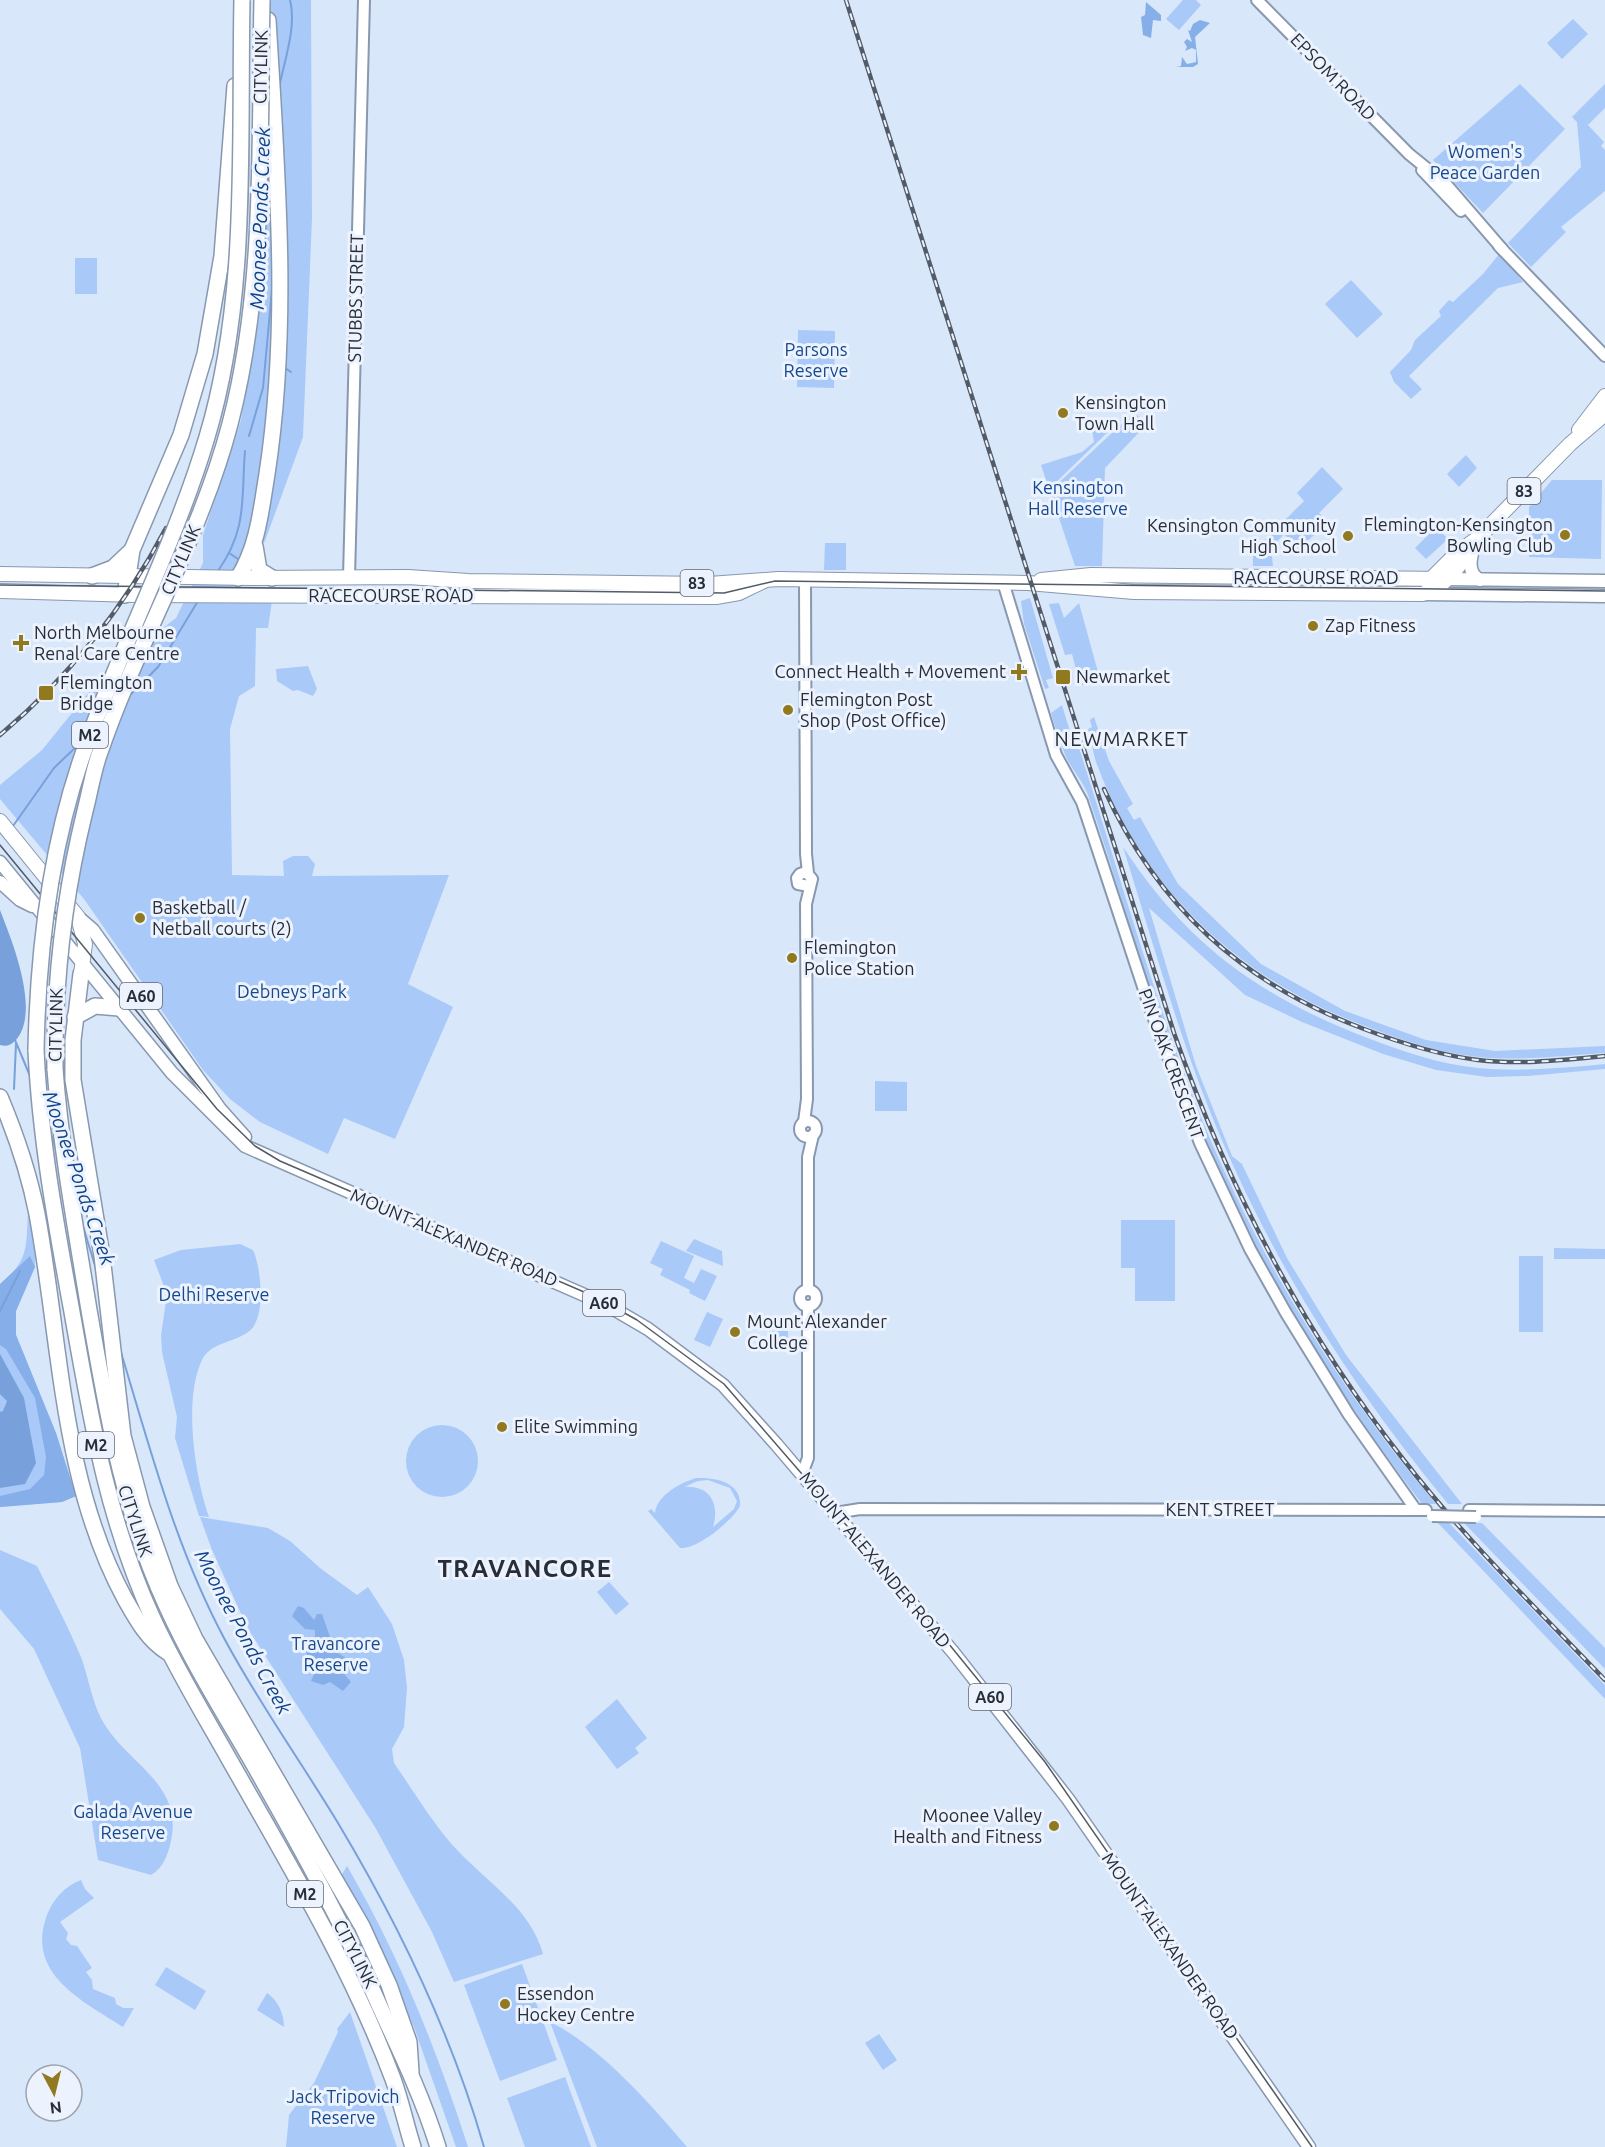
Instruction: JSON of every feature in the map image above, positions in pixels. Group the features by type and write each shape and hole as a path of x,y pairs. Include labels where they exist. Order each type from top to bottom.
{"highway":[{"path":"218,596 253,559 277,405 281,305 280,243 264,0"},
{"name":"CITYLINK","path":"264,0 255,261 239,386 230,425 204,504 99,754 65,901 58,962 55,1069 60,1126 75,1226 119,1470 152,1571 194,1662 297,1841 355,1952 411,2072 438,2147"},
{"path":"125,595 133,548 190,408 213,316 227,209 242,5"},
{"name":"CITYLINK","path":"242,5 236,257 224,356 208,435 180,519 84,751 62,827 47,899 40,954 36,1050 41,1122 56,1227 87,1400 108,1497 134,1576 170,1654 306,1896 368,2019 394,2082 413,2147"},
{"name":"83","path":"1570,444 1605,396"},
{"name":"83","path":"1438,579 1457,554 1477,539 1570,444 1605,414"},
{"path":"92,576 113,568 133,548"},
{"path":"253,559 261,572 272,578"},
{"name":"RACECOURSE ROAD","path":"0,574 184,578 349,577 719,584 778,579 1003,582 1126,592 1438,579"},
{"name":"RACECOURSE ROAD","path":"1028,583 1077,575 1126,576 1422,594"},
{"path":"1126,576 1126,592"},
{"name":"STUBBS STREET","path":"346,596 349,577"},
{"name":"RACECOURSE ROAD","path":"1,591 125,595 493,596 613,599 721,597 778,579"},
{"path":"1422,594 1438,579"},
{"path":"493,596 494,581"},
{"name":"MOUNT ALEXANDER ROAD","path":"0,821 78,917"},
{"path":"78,917 85,939 75,1017 73,1080 102,1256 123,1436 142,1507 170,1586 195,1639 362,1926 385,1976 409,2042 411,2072"},
{"path":"75,1017 95,1006 119,1008"},
{"path":"0,1097 17,1138 30,1182 71,1438 91,1518 116,1582 138,1623 157,1645 170,1654"}],"main road":[{"path":"1477,539 1470,564 1474,576 1480,580"},
{"name":"RACECOURSE ROAD","path":"1438,579 1605,581"},
{"name":"RACECOURSE ROAD","path":"1422,594 1605,596"},
{"name":"MOUNT ALEXANDER ROAD","path":"3,865 82,969 119,1008 172,1073 240,1142 279,1163 622,1313 712,1375 802,1474 1028,1744 1309,2147"},
{"path":"1,883 20,900 37,908"},
{"name":"MOUNT ALEXANDER ROAD","path":"78,917 93,930 186,1063 233,1124 251,1143 279,1163"},
{"path":"172,1073 186,1063"}],"street":[{"name":"STUBBS STREET","path":"349,577 364,0"},
{"name":"EPSOM ROAD","path":"1257,0 1409,154 1446,184 1503,250 1605,356"},
{"path":"802,1474 808,1458 808,1306 816,1299 815,1294 808,1290 808,1136 800,1129 809,1122 805,887 812,879 805,873 805,579"},
{"name":"PIN OAK CRESCENT","path":"1003,582 1056,755 1082,802 1150,1008 1200,1143 1250,1250 1286,1313 1349,1415 1425,1512"},
{"name":"KENT STREET","path":"835,1513 860,1509 1425,1512 1605,1517"},
{"name":"KENT STREET","path":"1472,1513 1605,1511"},
{"name":"KENT STREET","path":"844,1524 857,1515 868,1514 1425,1512"}],"green space":[{"name":"Debneys Park","path":"269,0 311,0 312,218 303,437 265,541 223,601 272,601 268,628 256,628 255,686 239,696 230,729 232,875 284,876 283,861 293,856 308,856 315,864 312,876 449,875 408,984 453,1007 395,1139 344,1118 328,1154 260,1122 230,1099 203,1070 84,899 0,799 0,785 42,750 89,692 136,649 176,618 203,563 203,535 241,420 254,347 267,191"},
{"path":"1183,0 1196,0 1201,5 1179,30 1166,19"},
{"path":"1146,2 1161,15 1161,21 1153,20 1151,38 1143,35 1141,17 1145,15"},
{"path":"1573,19 1588,34 1562,59 1547,43"},
{"path":"1200,20 1210,23 1195,37 1198,64 1193,67 1176,67 1181,66 1182,57 1187,64 1196,62 1196,50 1192,48 1185,51 1187,47 1184,42 1187,39 1192,42 1188,30 1190,31 1193,24"},
{"name":"Women's Peace Garden","path":"1520,84 1565,129 1483,213 1433,160"},
{"path":"1605,84 1605,108 1588,125 1604,142 1601,146 1605,150 1605,191 1561,227 1566,232 1531,267 1508,243 1581,167 1577,122 1572,117"},
{"path":"1500,253 1523,282 1498,288 1409,376 1422,389 1411,399 1394,382 1390,372 1411,350 1415,340 1441,316 1439,311 1449,300 1453,302 1483,274"},
{"path":"75,258 97,258 97,294 75,294"},
{"path":"1351,280 1383,314 1357,338 1325,304"},
{"name":"Parsons Reserve","path":"798,330 835,331 834,388 797,387"},
{"name":"Kensington Hall Reserve","path":"1131,415 1137,415 1147,424 1105,468 1102,566 1075,566 1050,491"},
{"path":"1100,422 1113,427 1049,489 1041,465 1082,452 1094,442 1092,430"},
{"path":"1466,455 1477,468 1459,487 1447,474"},
{"path":"1322,467 1343,489 1319,513 1328,523 1298,549 1284,534 1271,548 1273,566 1253,566 1253,552 1304,501 1297,493"},
{"name":"Flemington-Kensington Bowling Club","path":"1552,480 1602,480 1601,559 1529,557 1529,507"},
{"path":"1436,527 1448,539 1426,559 1415,548"},
{"path":"825,543 846,543 846,570 824,570"},
{"path":"1030,598 1053,678 1046,680 1049,688 1045,689 1024,624 1021,601"},
{"path":"1059,603 1064,618 1079,603 1098,672 1094,684 1080,685 1072,654 1065,655 1049,604"},
{"path":"308,666 317,689 313,696 298,690 293,691 277,681 276,669"},
{"path":"1062,705 1075,748 1079,748 1185,1076 1225,1173 1250,1224 1304,1322 1367,1416 1436,1504 1422,1504 1359,1417 1274,1282 1226,1188 1187,1097 1088,795 1067,758 1059,738 1051,713"},
{"path":"1094,717 1109,761 1133,804 1127,808 1134,820 1140,817 1178,884 1261,964 1345,1011 1426,1040 1495,1051 1605,1046 1605,1053 1510,1058 1478,1057 1449,1052 1407,1041 1365,1026 1319,1006 1276,983 1237,956 1201,924 1169,889 1140,851 1116,808 1096,762 1088,729 1092,727 1090,720"},
{"path":"1123,847 1147,881 1199,939 1258,984 1326,1021 1406,1052 1463,1066 1526,1070 1605,1064 1605,1069 1487,1077 1436,1070 1383,1054 1302,1022 1245,995 1149,908 1196,1066 1232,1156 1242,1164 1287,1258 1346,1355 1462,1504 1448,1504 1378,1413 1314,1318 1259,1219 1234,1167 1198,1081 1164,981"},
{"path":"875,1081 907,1082 907,1111 875,1111"},
{"path":"28,1213 35,1245 35,1267 16,1311 16,1335 56,1433 76,1496 62,1502 0,1507 0,1284 16,1268 24,1253"},
{"path":"1121,1220 1175,1220 1175,1301 1135,1301 1135,1268 1121,1268"},
{"path":"694,1239 722,1251 723,1266 686,1251"},
{"path":"661,1241 694,1256 684,1278 694,1283 701,1269 717,1276 705,1301 689,1293 690,1290 660,1275 663,1269 650,1263"},
{"name":"Delhi Reserve","path":"240,1244 253,1250 256,1258 260,1280 260,1305 254,1326 242,1336 217,1346 206,1354 196,1376 193,1395 193,1438 199,1481 209,1517 199,1516 175,1438 177,1417 162,1352 161,1336 167,1294 154,1260 181,1250"},
{"path":"1554,1248 1605,1249 1605,1259 1554,1259"},
{"path":"30,1256 35,1267 16,1311 16,1335 56,1433 76,1496 62,1502 0,1507 0,1496 30,1489 44,1475 46,1457 35,1398 6,1349 0,1345 0,1284"},
{"path":"1519,1256 1543,1256 1543,1332 1519,1332"},
{"path":"707,1312 723,1319 710,1347 694,1340"},
{"path":"769,1331 788,1331 788,1350 768,1350"},
{"path":"442,1425 462,1431 472,1441 478,1461 472,1481 462,1491 442,1497 422,1491 412,1481 406,1461 412,1441 422,1431"},
{"path":"703,1478 719,1480 732,1486 737,1491 740,1506 730,1519 714,1533 696,1544 680,1548 648,1511 651,1509 655,1513 665,1495 690,1480","holes":["708,1480 730,1488 737,1501 734,1509 713,1527 715,1511 711,1498 700,1489 684,1487 698,1481"]},
{"name":"Travancore Reserve","path":"200,1517 268,1528 290,1541 320,1568 357,1595 368,1587 392,1624 404,1660 407,1688 404,1727 392,1749 394,1763 450,1842 519,1911 537,1938 543,1954 454,1982 432,1932 375,1827 248,1629 212,1550"},
{"path":"1437,1522 1449,1523 1605,1685 1605,1699"},
{"path":"1464,1523 1482,1523 1605,1648 1605,1669"},
{"name":"Galada Avenue Reserve","path":"0,1550 37,1566 81,1657 99,1714 109,1731 161,1788 169,1804 173,1823 170,1845 163,1862 151,1875 98,1860 80,1748 34,1649 0,1609"},
{"path":"609,1582 629,1604 616,1615 597,1592"},
{"path":"298,1606 304,1608 314,1620 317,1614 322,1614 335,1651 349,1660 345,1675 351,1682 343,1691 330,1682 323,1685 311,1681 316,1670 308,1665 306,1645 315,1644 315,1630 305,1629 292,1616"},
{"path":"617,1699 647,1738 635,1748 639,1753 617,1769 585,1727"},
{"path":"347,1866 400,1968 430,2039 468,2147 456,2147 414,2027 341,1876"},
{"path":"81,1880 85,1889 94,1898 60,1922 68,1933 66,1939 71,1945 77,1946 92,1968 86,1972 92,1980 93,1989 115,1998 116,2004 123,2008 134,2008 123,2027 76,1996 51,1970 44,1954 42,1936 50,1909 65,1889"},
{"name":"Essendon Hockey Centre","path":"522,1964 557,2060 500,2081 464,1985"},
{"path":"166,1967 206,1991 195,2010 155,1985"},
{"path":"267,1993 280,2008 284,2027 257,2010"},
{"name":"Jack Tripovich Reserve","path":"350,2012 397,2147 286,2147 289,2115 314,2083 338,2032 337,2029"},
{"path":"550,2022 569,2033 606,2061 641,2095 687,2147 597,2147"},
{"path":"879,2034 897,2060 883,2070 865,2043"},
{"name":"Essendon Hockey Centre","path":"565,2077 591,2147 525,2147 507,2098"}],"shaded area":[{"path":"0,910 22,976 26,1012 23,1027 16,1040 5,1046 0,1045"},
{"path":"0,1354 24,1398 36,1463 25,1484 0,1488 0,1412 3,1411 7,1401 0,1394"}],"waterway":[{"name":"Moonee Ponds Creek","path":"279,88 291,32 290,0"},
{"name":"Moonee Ponds Creek","path":"249,436 263,388 272,289"},
{"path":"285,368 291,372"},
{"name":"Moonee Ponds Creek","path":"218,571 228,555 239,527 245,451"},
{"path":"229,553 241,561"},
{"name":"Moonee Ponds Creek","path":"130,695 158,667 198,601"},
{"name":"Moonee Ponds Creek","path":"13,826 54,768 80,743"},
{"name":"Moonee Ponds Creek","path":"15,1040 30,1076"},
{"path":"14,1089 16,1044"},
{"name":"Moonee Ponds Creek","path":"50,1132 56,1149"},
{"name":"Moonee Ponds Creek","path":"82,1223 96,1269"},
{"path":"0,1311 20,1271"},
{"name":"Moonee Ponds Creek","path":"120,1349 153,1460 191,1568 224,1638 251,1685 324,1800 382,1900 422,1980 456,2062 484,2147"}],"tram line":[{"path":"0,585 724,593 775,581 1605,591"},
{"path":"0,845 217,1109 255,1146 280,1161 598,1298 637,1320 724,1384 944,1638 1045,1762 1312,2147"}],"railway":[{"path":"846,0 1174,1033 1218,1146 1271,1255 1300,1308 1366,1410 1451,1517 1605,1680"},
{"path":"0,735 49,689 93,640 132,586 166,528"},
{"path":"1104,789 1150,870 1178,905 1208,936 1242,964 1280,989 1364,1029 1434,1052 1463,1058 1526,1062 1605,1056"}],"place":[{"name":"Kensington Town Hall","path":"1063,413"},
{"name":"Flemington-Kensington Bowling Club","path":"1565,535"},
{"name":"Kensington Community High School","path":"1348,536"},
{"name":"Zap Fitness","path":"1313,626"},
{"name":"North Melbourne Renal Care Centre","path":"21,643"},
{"name":"Connect Health + Movement","path":"1019,672"},
{"name":"Newmarket","path":"1063,677"},
{"name":"Flemington Bridge","path":"46,693"},
{"name":"Flemington Post Shop (Post Office)","path":"788,710"},
{"name":"Basketball / Netball courts (2)","path":"140,918"},
{"name":"Flemington Police Station","path":"792,958"},
{"name":"Mount Alexander College","path":"735,1332"},
{"name":"Elite Swimming","path":"502,1427"},
{"name":"Moonee Valley Health and Fitness","path":"1054,1826"},
{"name":"Essendon Hockey Centre","path":"505,2004"}],"district":[{"name":"NEWMARKET","path":"1122,739"},
{"name":"TRAVANCORE","path":"525,1569"}]}
